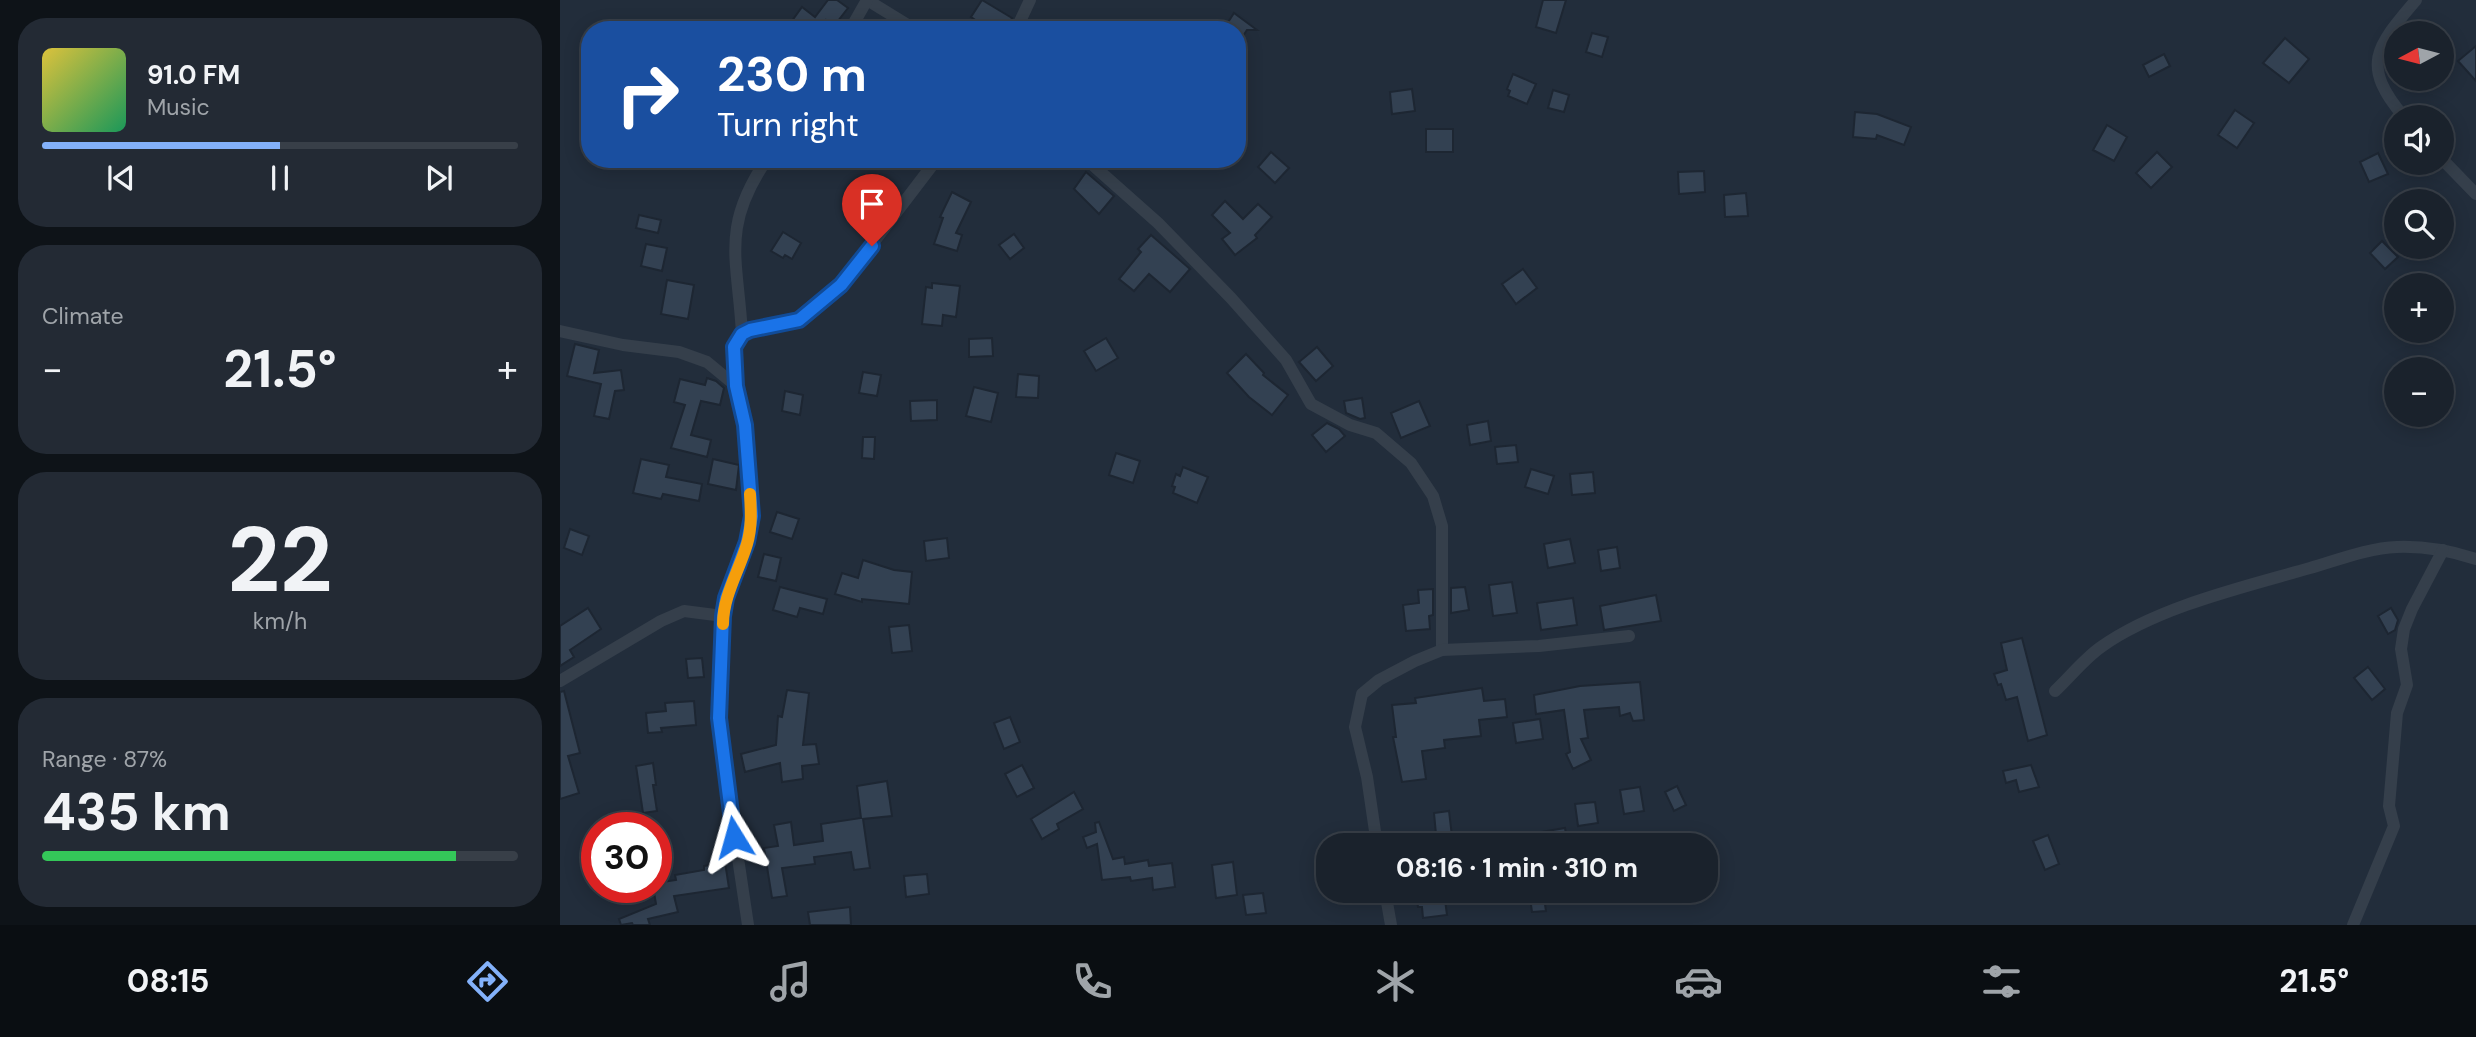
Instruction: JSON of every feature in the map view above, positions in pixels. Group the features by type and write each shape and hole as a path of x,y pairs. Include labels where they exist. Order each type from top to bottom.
{"street":[{"path":"855,21 867,0 901,21"},
{"path":"1020,21 1030,0"},
{"path":"2394,105 2379,80 2378,62 2382,45 2392,28 2416,0"},
{"path":"742,334 735,273 735,234 743,199 762,168"},
{"path":"748,925 719,718 723,616 726,598 747,542 752,516 745,425 736,386 734,347 742,334 750,330 799,320 841,285 930,168"},
{"path":"1096,168 1158,223 1231,298 1286,360 1311,404 1350,425 1377,433 1411,463 1433,496 1442,526 1442,650"},
{"path":"2454,171 2476,194"},
{"path":"560,331 623,345 679,352 707,362 736,386"},
{"path":"2054,691 2099,648 2133,629 2183,607 2359,553 2397,547 2443,550 2476,559"},
{"path":"2353,925 2394,826 2389,806 2397,713 2407,685 2401,649 2404,629 2443,550"},
{"path":"560,681 660,621 684,611 723,616"},
{"path":"1375,833 1356,727 1362,694 1379,680 1442,650 1539,646 1629,636"},
{"path":"1387,903 1391,925"}],"building":[{"path":"828,0 837,0 848,8 838,21 792,21 802,7 815,17"},
{"path":"982,0 1012,18 1010,21 977,21 971,17"},
{"path":"1543,0 1566,0 1556,33 1536,27"},
{"path":"1234,13 1245,21 1229,21"},
{"path":"1246,22 1257,30 1247,30"},
{"path":"1592,33 1608,37 1602,57 1586,52"},
{"path":"2285,38 2309,59 2289,83 2263,63"},
{"path":"2476,46 2476,81 2458,61"},
{"path":"2164,54 2170,66 2149,77 2143,65"},
{"path":"1513,74 1536,84 1527,104 1508,96 1510,91 1507,89"},
{"path":"1412,89 1415,111 1392,114 1390,92"},
{"path":"1553,90 1569,95 1564,112 1548,108"},
{"path":"2235,110 2254,123 2237,148 2218,135"},
{"path":"1855,112 1877,114 1911,127 1904,145 1877,135 1876,139 1853,137"},
{"path":"2107,125 2127,137 2114,161 2093,150"},
{"path":"1426,129 1453,129 1453,152 1426,152"},
{"path":"1271,152 1289,168 1275,183 1258,167"},
{"path":"2157,152 2172,167 2151,188 2136,173"},
{"path":"2378,153 2386,175 2369,182 2360,162"},
{"path":"1704,171 1705,192 1679,194 1678,172"},
{"path":"1086,172 1114,196 1099,214 1074,189"},
{"path":"952,192 971,202 956,233 962,235 957,251 934,244 943,218 940,217"},
{"path":"1746,193 1748,216 1725,217 1724,195"},
{"path":"1225,201 1243,219 1258,204 1272,217 1255,235 1257,238 1235,255 1222,239 1230,233 1212,215"},
{"path":"639,215 661,220 658,233 636,228"},
{"path":"783,232 801,243 792,259 785,255 783,258 771,251"},
{"path":"1014,234 1024,248 1010,259 999,245"},
{"path":"1151,235 1190,269 1170,292 1149,274 1134,291 1119,279 1141,252 1138,249"},
{"path":"2382,241 2384,259 2396,259 2385,269 2370,253"},
{"path":"646,244 667,248 662,271 641,266"},
{"path":"1523,269 1537,288 1516,304 1502,284"},
{"path":"667,280 694,285 688,319 661,314"},
{"path":"932,283 960,286 956,317 943,315 942,326 922,324 926,287 932,288"},
{"path":"992,338 993,356 969,357 969,339"},
{"path":"1106,338 1118,358 1096,371 1084,351"},
{"path":"575,344 599,350 594,373 621,370 624,390 615,391 609,419 594,416 601,384 567,376"},
{"path":"1317,347 1333,366 1316,381 1299,362"},
{"path":"1246,354 1263,375 1288,395 1272,415 1249,397 1227,373"},
{"path":"863,372 881,375 877,396 859,393"},
{"path":"1018,374 1039,376 1038,398 1016,397"},
{"path":"707,378 724,388 720,405 701,401 691,435 711,440 707,457 671,448 685,405 674,402 680,379 705,385"},
{"path":"974,387 998,393 991,422 966,416"},
{"path":"785,391 803,395 800,415 782,411"},
{"path":"1362,398 1365,418 1360,419 1346,413 1344,401"},
{"path":"937,400 937,420 911,421 910,401"},
{"path":"1419,401 1430,426 1401,438 1391,413"},
{"path":"1488,421 1491,441 1470,445 1467,425"},
{"path":"1327,423 1339,429 1345,436 1326,452 1312,435"},
{"path":"863,437 875,437 874,459 862,458"},
{"path":"1516,445 1518,462 1497,464 1495,447"},
{"path":"1116,453 1140,461 1133,483 1109,475"},
{"path":"641,459 669,465 666,477 702,484 699,501 663,494 661,499 633,493"},
{"path":"713,459 739,465 736,490 708,484"},
{"path":"1183,467 1208,477 1197,503 1173,493 1176,474 1180,476"},
{"path":"1531,469 1554,476 1548,494 1525,487"},
{"path":"1593,472 1595,493 1572,495 1570,474"},
{"path":"777,512 799,519 792,539 770,532"},
{"path":"570,529 589,536 582,555 564,548"},
{"path":"947,538 949,558 926,561 924,541"},
{"path":"1570,539 1575,563 1548,568 1544,544"},
{"path":"1617,547 1620,568 1601,571 1598,550"},
{"path":"764,554 781,558 776,581 758,577"},
{"path":"863,560 894,570 912,572 909,604 862,599 862,602 835,594 842,573 858,578"},
{"path":"1512,582 1517,613 1493,616 1489,585"},
{"path":"780,587 827,599 823,614 800,608 797,617 773,610"},
{"path":"1465,587 1469,610 1451,613 1451,588"},
{"path":"1433,589 1430,629 1406,631 1403,605 1419,603 1418,590"},
{"path":"1656,595 1661,621 1604,630 1600,606"},
{"path":"1573,598 1577,625 1541,630 1537,603"},
{"path":"588,608 601,629 570,650 574,657 560,666 560,626"},
{"path":"2391,608 2398,620 2395,630 2388,634 2378,616"},
{"path":"909,625 912,651 892,653 889,627"},
{"path":"2022,638 2047,735 2028,741 2017,697 2006,700 2001,684 1998,685 1994,674 2007,670 2001,643"},
{"path":"702,658 704,677 688,678 686,659"},
{"path":"2368,667 2385,689 2372,700 2354,678"},
{"path":"1640,682 1644,720 1633,721 1630,713 1620,716 1619,707 1584,710 1588,738 1581,739 1591,760 1573,769 1566,754 1570,752 1564,710 1536,714 1534,695 1580,686"},
{"path":"1482,688 1484,701 1505,699 1507,717 1479,720 1481,736 1444,740 1445,748 1422,751 1426,779 1402,782 1393,737 1396,737 1392,705 1416,703 1415,698"},
{"path":"787,690 809,693 803,745 816,744 819,764 802,766 803,779 782,782 780,763 745,772 741,754 776,745 778,716 782,717"},
{"path":"564,691 580,753 568,756 579,793 560,799 560,692"},
{"path":"694,701 696,725 661,728 662,732 648,733 646,713 666,711 665,703"},
{"path":"1010,717 1020,742 1004,749 994,723"},
{"path":"1540,719 1543,739 1516,743 1513,723"},
{"path":"653,763 657,811 643,812 636,766"},
{"path":"1022,765 1034,788 1017,797 1005,774"},
{"path":"2031,765 2039,787 2019,792 2016,780 2006,783 2003,771"},
{"path":"887,781 892,816 863,819 870,868 854,870 851,852 814,857 815,864 782,868 787,896 772,898 764,848 778,846 774,825 791,822 794,845 823,841 821,824 861,818 857,786"},
{"path":"1677,786 1686,805 1674,811 1665,792"},
{"path":"1640,787 1644,811 1624,814 1620,790"},
{"path":"1074,792 1083,809 1057,824 1059,829 1042,839 1031,819"},
{"path":"1595,802 1598,823 1578,826 1575,804"},
{"path":"1449,811 1452,833 1436,833 1434,813"},
{"path":"1099,822 1113,859 1124,857 1125,864 1148,860 1149,866 1172,863 1175,887 1153,890 1152,878 1131,881 1130,877 1102,880 1097,844 1087,848 1083,837 1096,832 1095,823"},
{"path":"1565,828 1566,833 1541,833"},
{"path":"2048,835 2059,864 2045,870 2033,841"},
{"path":"725,862 729,888 674,896 678,912 648,919 650,925 621,925 619,919 656,903 672,903 672,881 676,880 675,875 704,870 704,866"},
{"path":"1233,862 1237,895 1216,898 1212,865"},
{"path":"927,874 929,894 906,897 904,876"},
{"path":"1263,893 1266,913 1246,915 1243,895"},
{"path":"1418,903 1445,903 1447,915 1423,918 1422,907 1418,907"},
{"path":"1531,903 1545,903 1546,911 1532,912"},
{"path":"850,907 851,925 810,925 808,912"}],"slow traffic":[{"path":"723,624 726,598 747,542 752,516 750,494"}],"route":[{"path":"734,837 719,718 723,616 726,598 747,542 752,516 745,425 736,386 734,347 742,334 750,330 799,320 841,285 872,246"}]}
